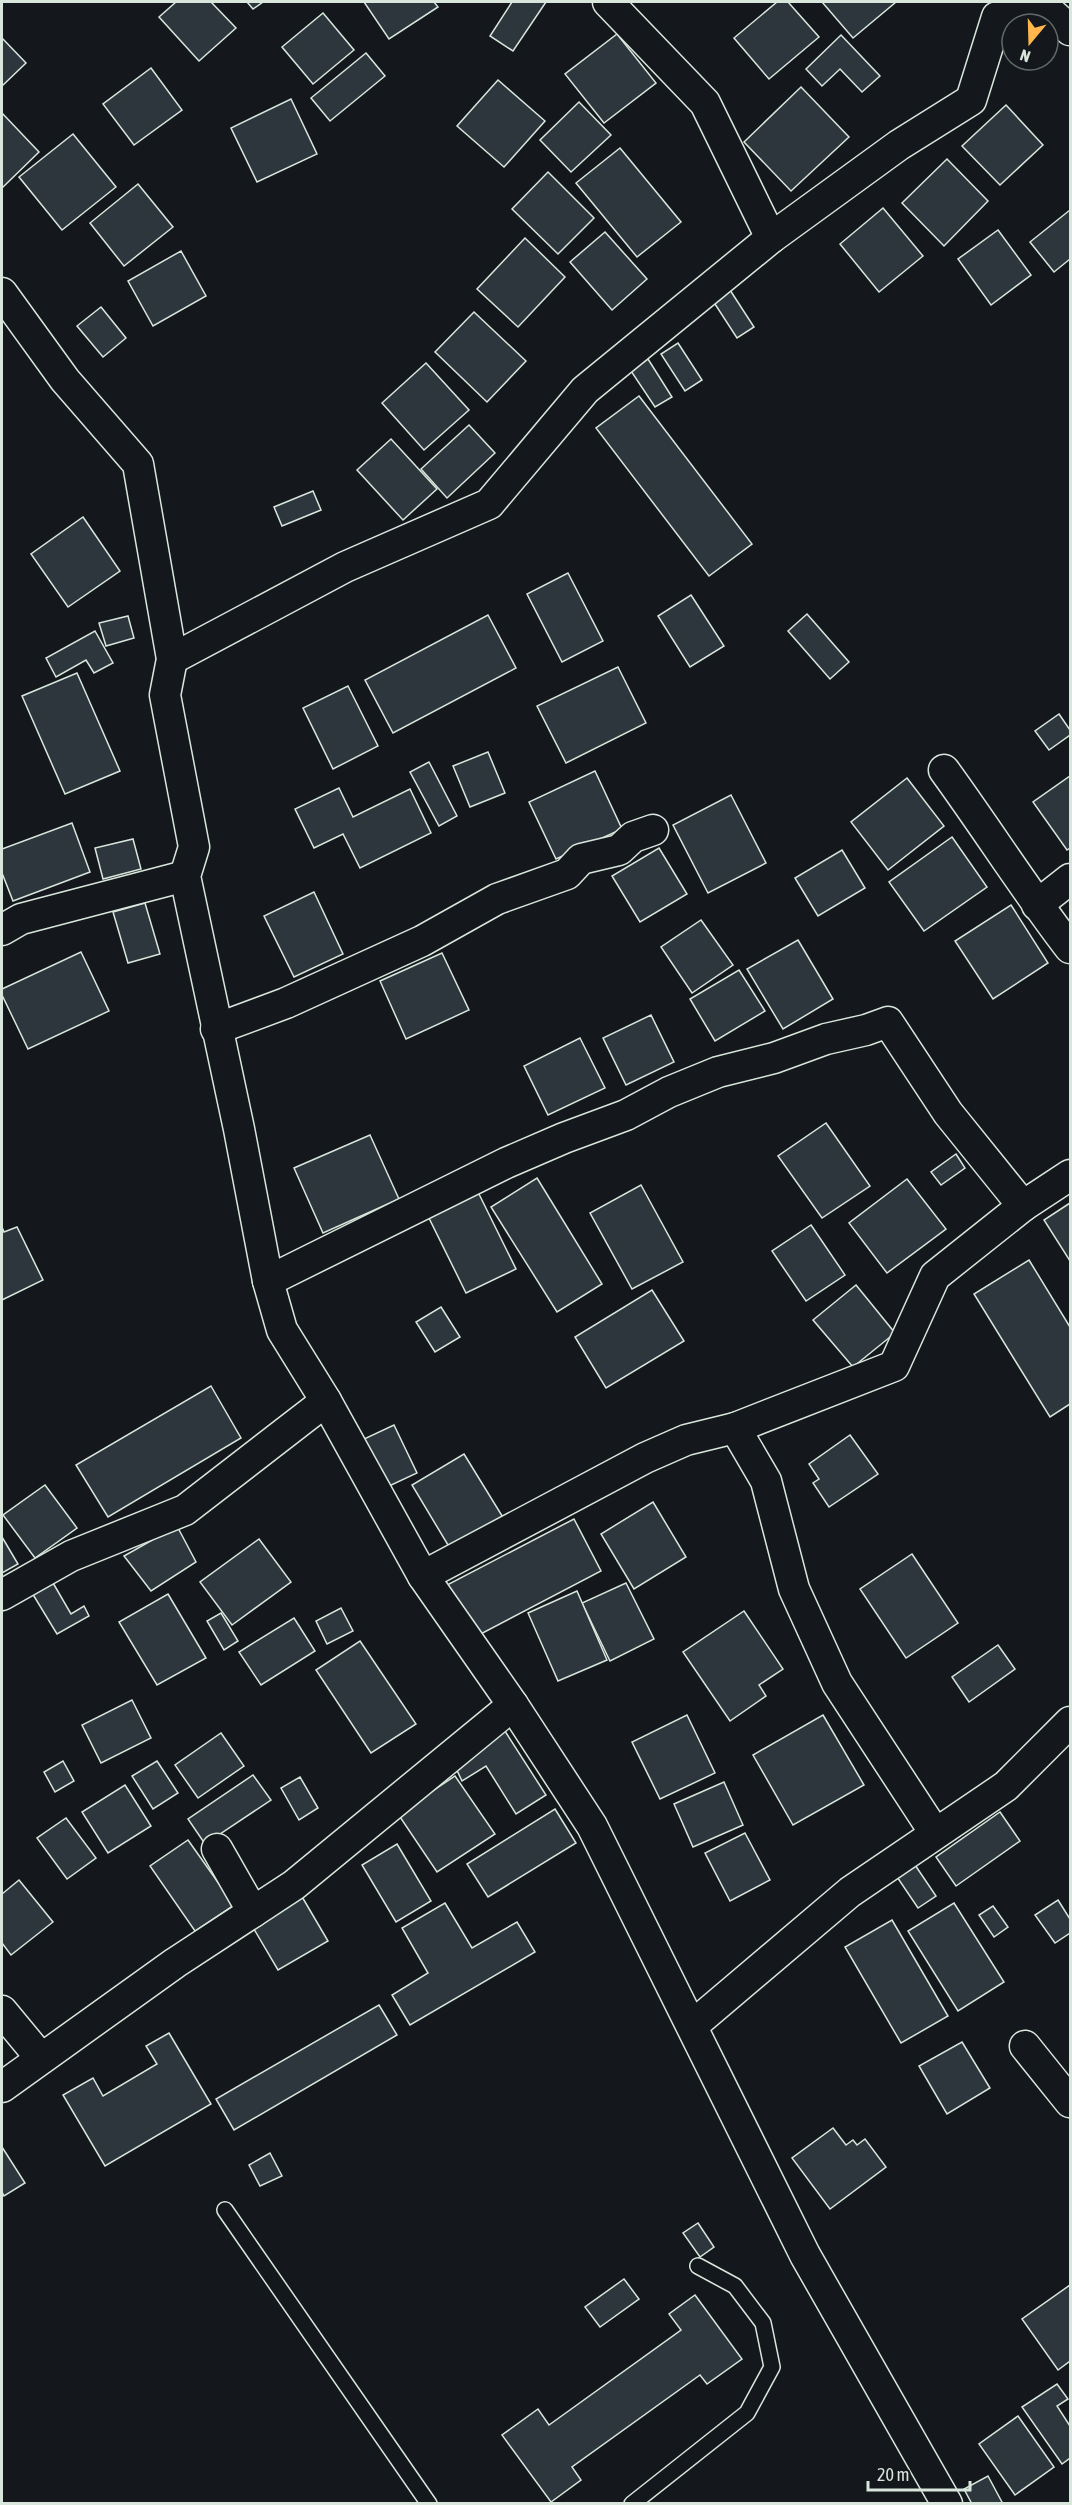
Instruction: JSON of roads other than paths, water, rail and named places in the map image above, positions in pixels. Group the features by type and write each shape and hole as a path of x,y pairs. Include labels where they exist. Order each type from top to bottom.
{"street":[{"path":"609,2 705,103 771,238"},
{"path":"172,659 345,567 489,504 585,390 771,238 899,146 971,100 997,17 1040,3 1071,30"},
{"path":"2,293 65,380 138,464 172,659 165,695 194,847 185,876 239,1129 268,1281 282,1330 326,1401 423,1576 513,1705 592,1826 805,2255 947,2504"},
{"path":"944,770 1009,861 1037,905 1071,948"},
{"path":"216,1029 286,1003 412,946 497,899 567,874 581,859 619,850 633,837 653,830"},
{"path":"2,930 21,919 185,876"},
{"path":"1037,905 1071,879"},
{"path":"268,1281 506,1163 626,1115 669,1092 708,1076 888,1022 948,1113 1023,1206"},
{"path":"423,1576 645,1458 686,1440 735,1428 894,1366 935,1276 1023,1206 1071,1175"},
{"path":"2,1595 71,1556 185,1510 326,1401"},
{"path":"735,1428 766,1481 794,1588 837,1683 935,1833"},
{"path":"2,2087 40,2057 175,1963 294,1886 513,1705"},
{"path":"692,2026 850,1892 1006,1786 1071,1722"},
{"path":"216,1849 253,1912"},
{"path":"2,2011 40,2057"},
{"path":"1024,2046 1071,2102"}],"lane":[{"path":"225,2211 429,2504"},
{"path":"632,2504 747,2413 772,2367 763,2324 735,2286 698,2266"}]}
